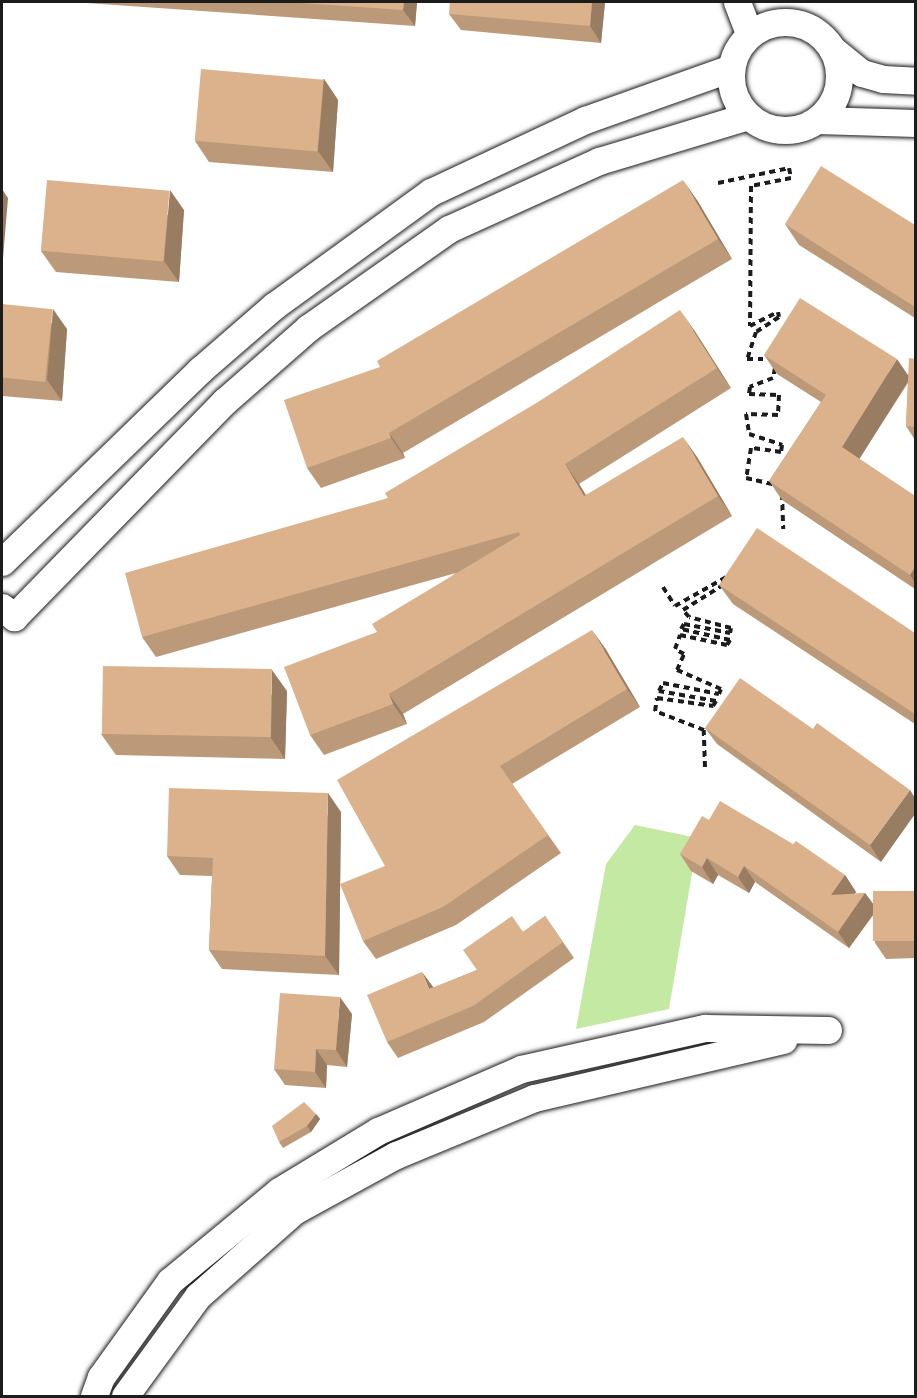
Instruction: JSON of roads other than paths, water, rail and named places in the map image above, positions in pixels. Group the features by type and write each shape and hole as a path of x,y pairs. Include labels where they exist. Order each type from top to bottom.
{"street":[{"path":"737,2 749,34"},
{"path":"792,12 823,36 832,49 838,64 836,95 817,120 801,128 782,131 764,126 748,116 737,103 731,68 741,44 749,34 792,12"},
{"path":"832,49 862,73 883,80 915,81"},
{"path":"2,562 200,370 257,320 431,192 585,120 731,68"},
{"path":"2,607 14,617 225,401 308,328 449,229 599,161 748,116"},
{"path":"817,120 915,123"},
{"path":"94,1396 101,1377 170,1281 279,1191 378,1131 521,1069 670,1035 705,1028 828,1030 534,1098 396,1155 294,1211 198,1296 125,1396"}]}
